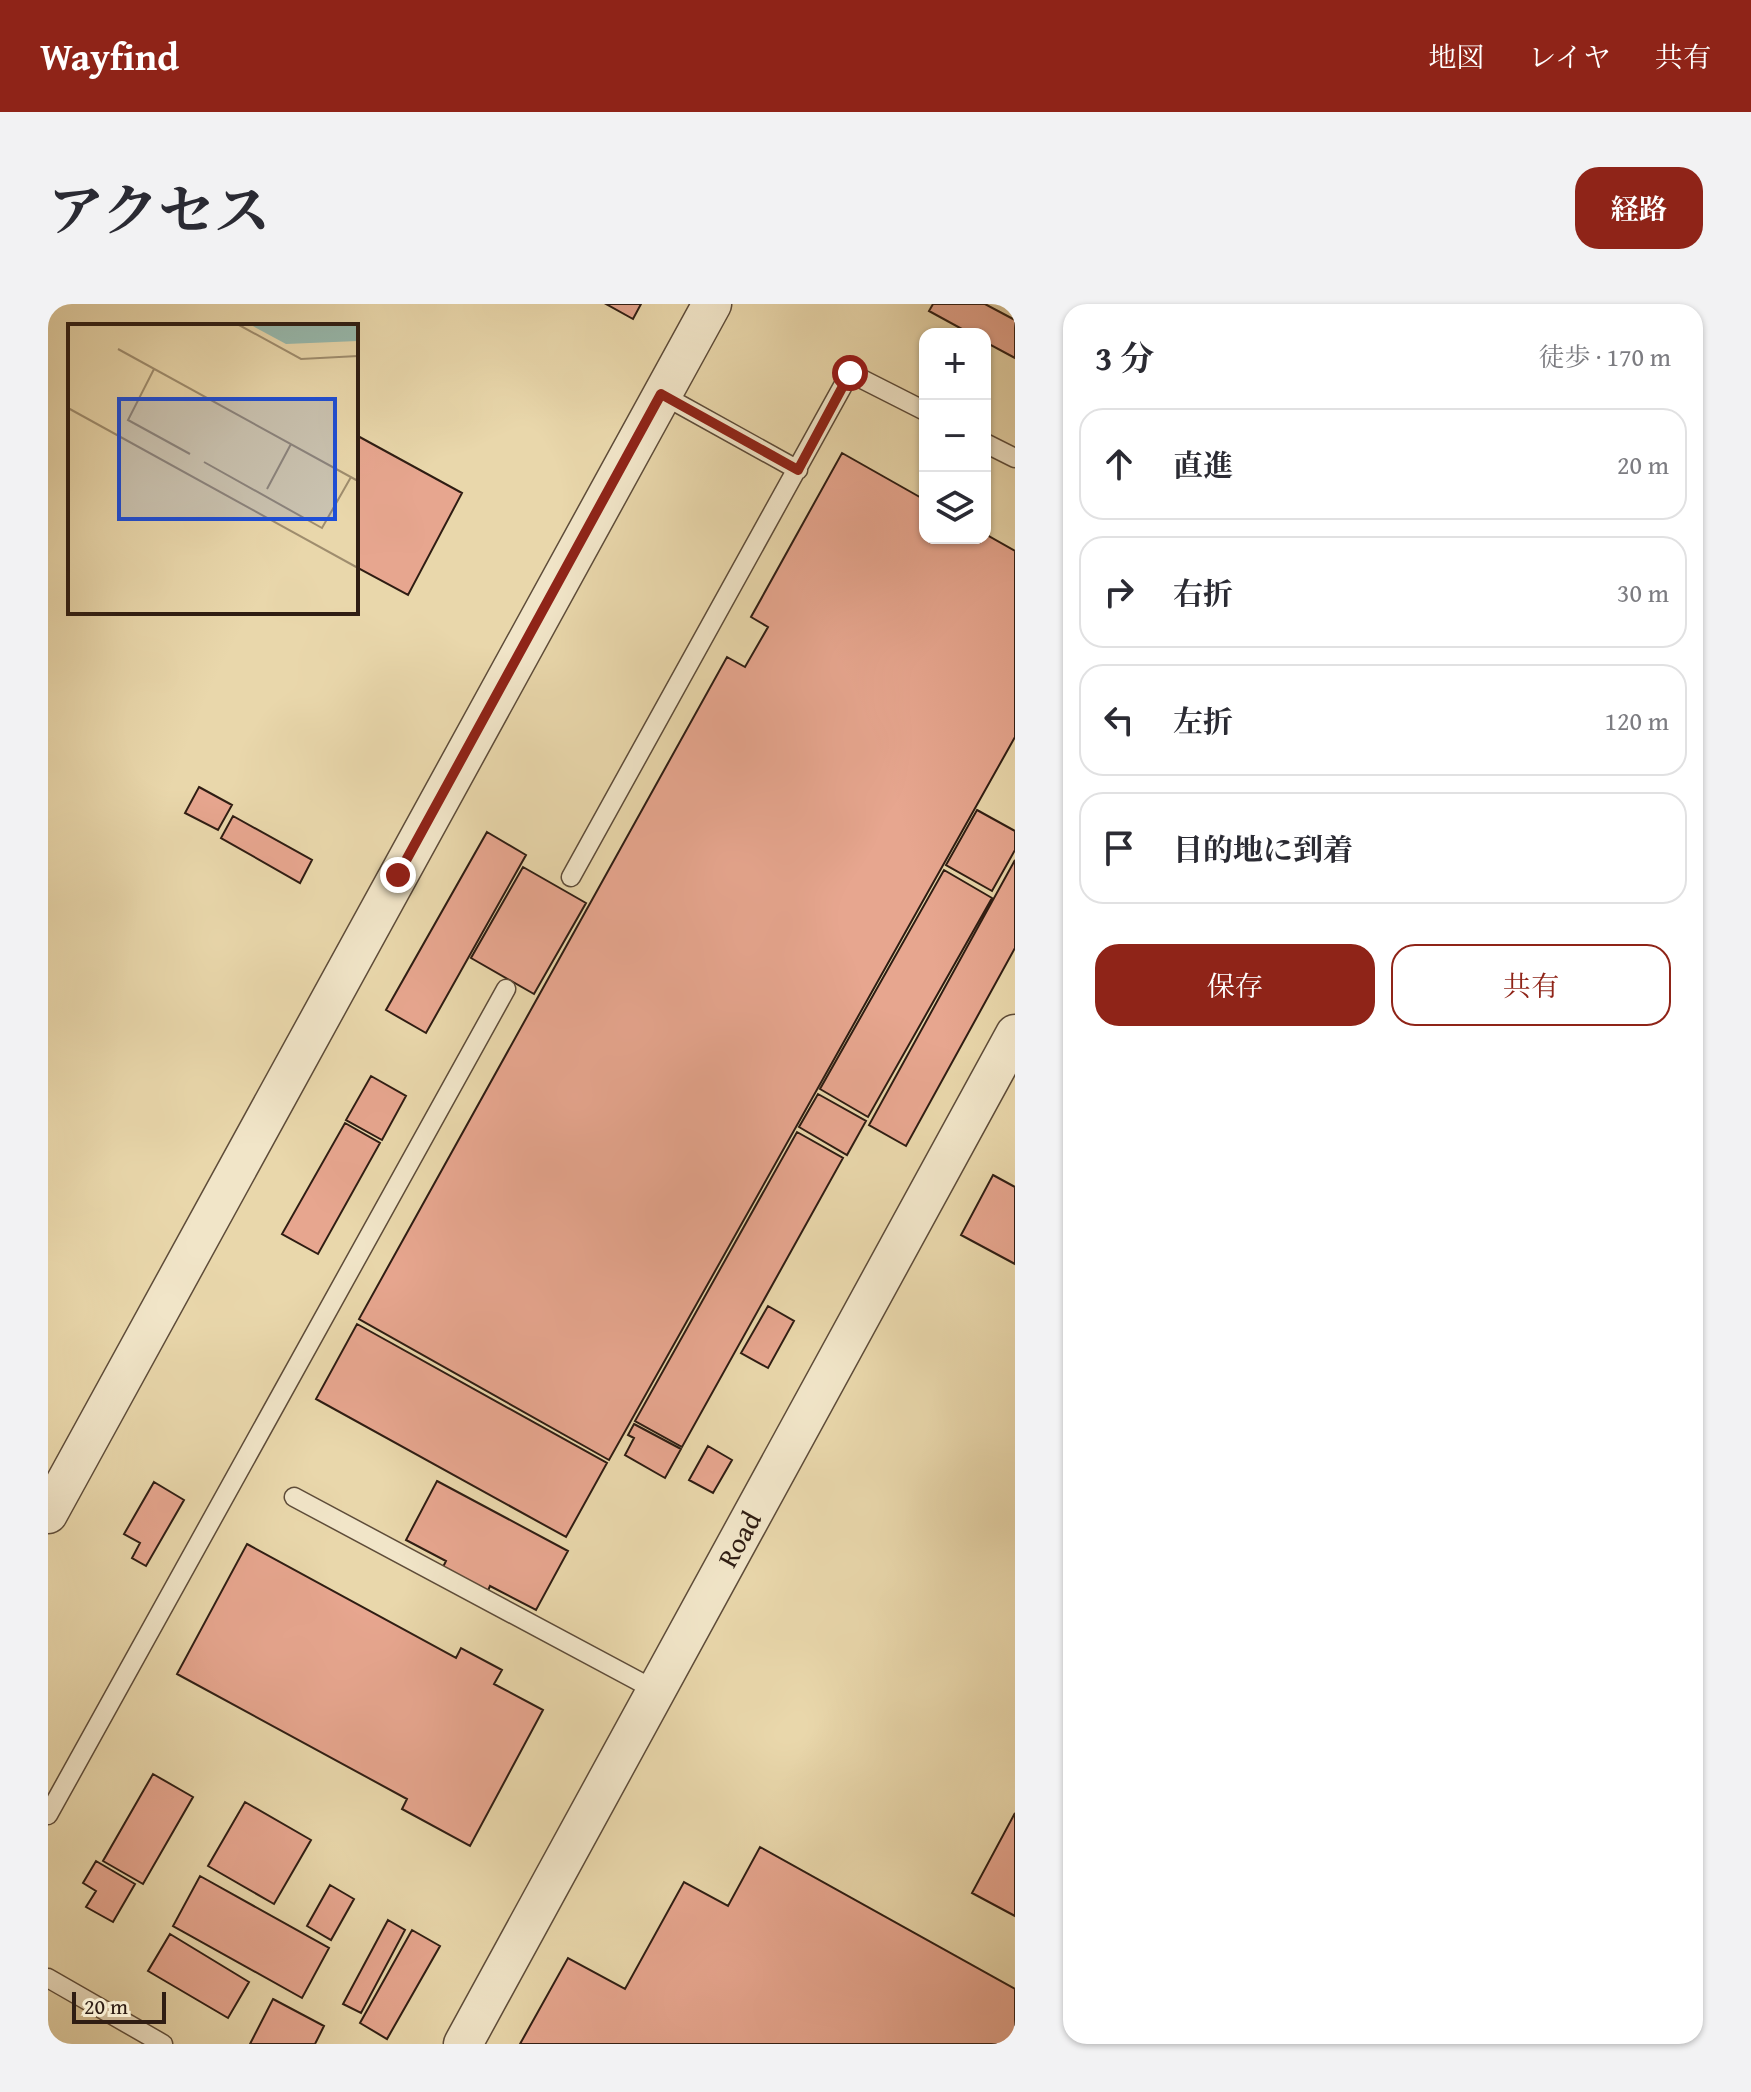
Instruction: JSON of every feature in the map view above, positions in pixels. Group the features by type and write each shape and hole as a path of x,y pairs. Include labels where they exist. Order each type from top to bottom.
{"street":[{"path":"48,1514 712,304"},
{"name":"Road","path":"463,2044 1015,1034"}],"lane":[{"path":"571,877 850,373 919,408"},
{"path":"661,394 798,470"},
{"path":"991,446 1015,458"},
{"path":"48,1815 506,989"},
{"path":"456,2044 655,1690 1015,1023"},
{"path":"294,1497 655,1690"},
{"path":"48,1978 163,2044"}],"building":[{"path":"606,304 641,304 633,319"},
{"path":"933,304 985,304 1015,320 1015,358 991,345 991,328 960,328 929,311"},
{"path":"358,436 462,493 408,595 358,568"},
{"path":"842,453 919,497 919,544 991,544 991,537 1015,551 1015,737 609,1460 359,1319 727,657 745,667 768,627 751,617"},
{"path":"199,787 232,805 218,830 185,813"},
{"path":"977,810 1015,831 1015,850 992,891 946,865"},
{"path":"233,816 312,860 300,883 221,838"},
{"path":"487,832 526,855 426,1033 386,1010"},
{"path":"1015,860 1015,948 906,1146 869,1125"},
{"path":"523,867 586,903 534,994 471,958"},
{"path":"944,870 992,898 868,1117 820,1089"},
{"path":"371,1076 406,1096 382,1140 346,1120"},
{"path":"818,1094 866,1121 847,1155 799,1127"},
{"path":"345,1123 380,1143 318,1254 282,1234"},
{"path":"797,1132 843,1158 682,1447 635,1421"},
{"path":"993,1175 1015,1187 1015,1264 961,1235"},
{"path":"768,1306 794,1321 768,1368 741,1353"},
{"path":"357,1324 607,1463 566,1537 316,1399"},
{"path":"634,1424 681,1449 665,1478 625,1455 634,1438 628,1435"},
{"path":"708,1446 732,1460 713,1493 689,1480"},
{"path":"437,1481 568,1551 536,1610 490,1586 487,1593 442,1569 446,1561 406,1540"},
{"path":"154,1482 184,1500 146,1566 132,1558 140,1543 124,1534"},
{"path":"247,1544 456,1658 461,1648 502,1670 494,1684 543,1710 470,1846 402,1809 407,1799 177,1674"},
{"path":"153,1774 193,1797 143,1884 103,1861"},
{"path":"245,1802 311,1840 274,1904 208,1866"},
{"path":"1015,1813 1015,1916 972,1893"},
{"path":"760,1847 1015,1989 1015,2044 520,2044 568,1958 625,1989 684,1882 728,1906"},
{"path":"96,1861 135,1884 113,1922 86,1907 96,1891 83,1883"},
{"path":"200,1876 329,1948 302,1998 173,1926"},
{"path":"330,1885 354,1899 331,1940 307,1926"},
{"path":"388,1920 405,1930 361,2013 343,2004"},
{"path":"412,1930 440,1946 387,2039 360,2023"},
{"path":"170,1934 249,1982 228,2018 148,1971"},
{"path":"273,1999 324,2026 315,2044 250,2044"}],"route":[{"path":"398,875 661,394 798,470 850,373"}]}
